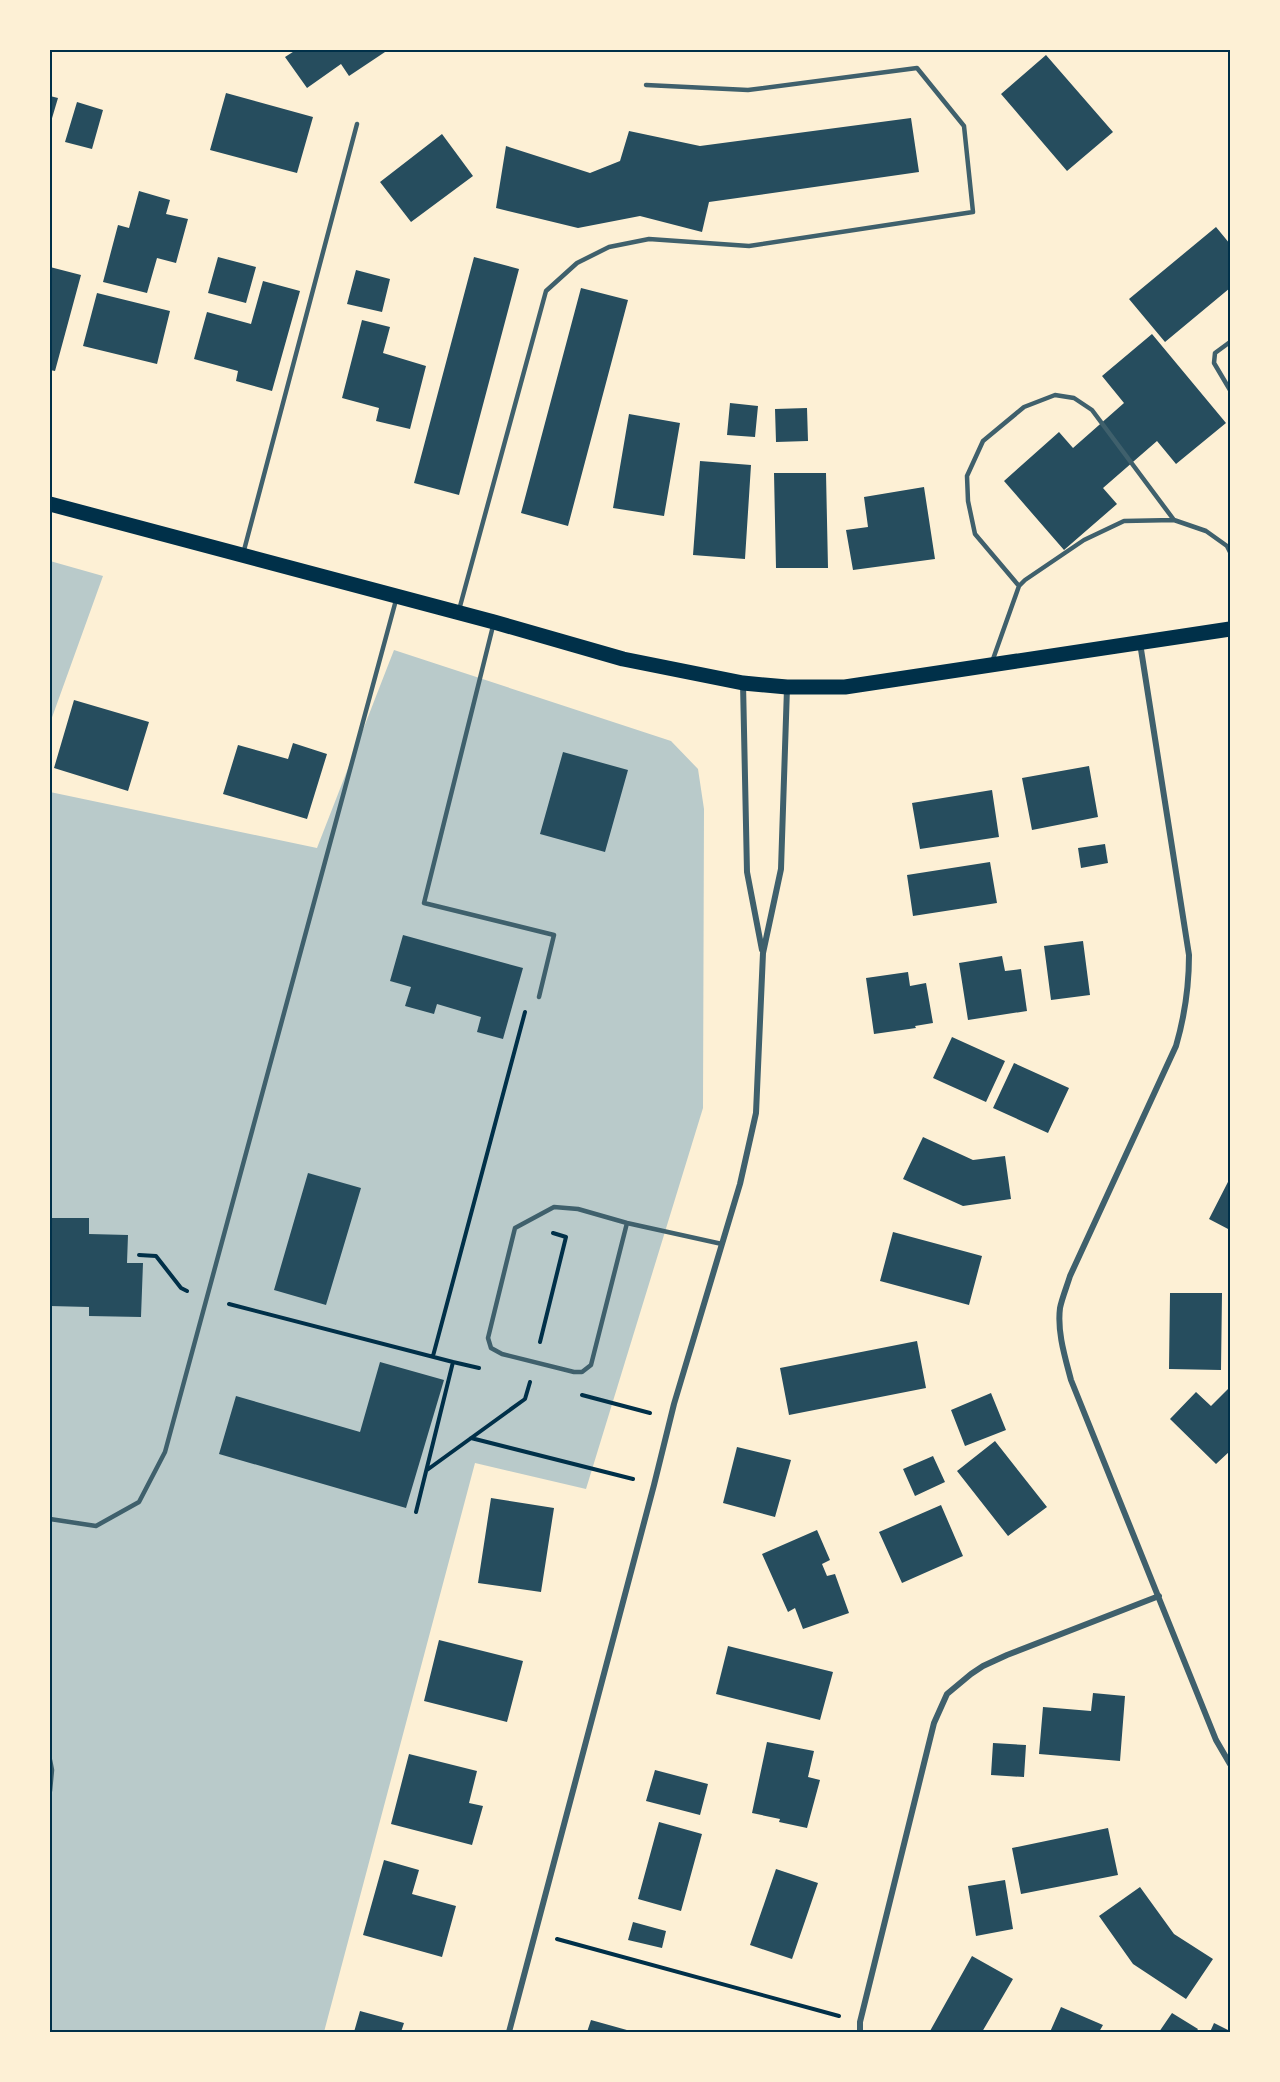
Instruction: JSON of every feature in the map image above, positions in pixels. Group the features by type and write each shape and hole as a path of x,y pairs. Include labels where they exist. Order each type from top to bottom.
{"main road":[{"path":"50,504 494,622 623,659 743,683 787,687 845,687 1230,629"}],"street":[{"path":"1140,642 1189,955 1189,985 1185,1015 1176,1046 1070,1276 1060,1309 1060,1327 1071,1380 1216,1740 1230,1764"},
{"path":"743,683 747,872 763,953"},
{"path":"509,2032 674,1404 740,1184 756,1113 763,953 781,869 787,687"},
{"path":"860,2032 860,2022 934,1723 947,1694 971,1674 991,1662 1159,1596"}],"lane":[{"path":"458,613 546,291 577,263 609,247 649,239 750,246 973,212 964,126 917,68 748,90 646,85"},
{"path":"242,556 357,124"},
{"path":"1230,342 1215,353 1214,363 1230,390"},
{"path":"1018,586 975,534 968,501 967,476 983,441 1024,407 1055,395 1074,398 1092,410 1174,520"},
{"path":"991,665 1018,586 1084,540 1124,521 1174,520 1206,531 1227,546 1230,552"},
{"path":"50,1519 96,1526 139,1502 165,1452 397,598"},
{"path":"494,622 424,903 554,935 539,997"},
{"path":"627,1223 591,1365 582,1372 574,1372 502,1354 491,1348 488,1338 515,1228 554,1207 578,1209 627,1223 722,1244"},
{"path":"50,1760 52,1770 50,1791"}],"path":[{"path":"433,1356 528,1002 539,997"},
{"path":"139,1255 156,1256 181,1288 207,1298 453,1362 416,1512"},
{"path":"471,1438 654,1485"},
{"path":"536,1934 860,2022"}],"shaded area":[{"path":"50,561 103,576 50,723"},
{"path":"394,650 671,741 698,769 704,809 703,1108 586,1489 475,1463 324,2032 50,2032 50,792 317,848"}],"building":[{"path":"296,50 388,50 349,76 341,64 307,88 285,57"},
{"path":"1046,55 1113,132 1067,171 1001,94"},
{"path":"226,93 313,117 297,173 210,150"},
{"path":"50,96 58,98 50,125"},
{"path":"77,102 103,110 92,149 65,142"},
{"path":"911,118 919,172 709,202 702,232 640,216 578,228 496,208 506,146 590,173 620,161 629,131 700,146"},
{"path":"442,134 473,176 411,222 380,182"},
{"path":"139,191 170,200 166,214 188,219 176,263 157,258 147,293 103,282 118,225 129,228"},
{"path":"1216,227 1230,244 1230,288 1165,342 1129,299"},
{"path":"218,257 256,267 246,303 208,293"},
{"path":"474,257 519,269 459,495 414,483"},
{"path":"50,267 81,275 55,371 50,370"},
{"path":"356,270 390,279 382,312 347,304"},
{"path":"263,281 300,291 272,391 236,381 238,371 194,359 207,312 251,324"},
{"path":"581,288 628,300 568,526 521,513"},
{"path":"97,293 170,311 157,364 83,346"},
{"path":"362,320 390,327 383,353 426,366 410,429 376,421 379,408 342,398"},
{"path":"1152,334 1226,423 1176,464 1157,441 1103,488 1117,504 1064,550 1004,481 1059,432 1073,448 1124,403 1102,376"},
{"path":"730,403 758,406 755,437 727,435"},
{"path":"807,408 808,441 776,442 775,409"},
{"path":"629,414 680,423 664,516 613,508"},
{"path":"700,461 751,465 745,559 693,555"},
{"path":"774,473 826,473 828,568 776,568"},
{"path":"924,487 935,559 853,570 846,530 868,527 864,497"},
{"path":"74,700 149,722 128,791 54,768"},
{"path":"293,743 327,754 307,819 223,794 238,745 288,759"},
{"path":"563,752 628,770 605,852 540,834"},
{"path":"1089,766 1098,817 1032,830 1022,778"},
{"path":"992,790 999,837 920,849 912,803"},
{"path":"1105,844 1108,863 1081,868 1078,848"},
{"path":"990,862 997,903 913,916 907,875"},
{"path":"403,935 523,968 503,1039 477,1032 481,1017 437,1004 434,1014 405,1006 411,987 390,981"},
{"path":"1083,941 1090,995 1051,1000 1044,946"},
{"path":"1002,956 1005,971 1021,969 1027,1011 968,1020 959,963"},
{"path":"908,972 910,986 926,983 933,1023 874,1034 866,978"},
{"path":"952,1037 1005,1061 986,1102 933,1078"},
{"path":"1014,1063 1069,1088 1048,1133 993,1108"},
{"path":"923,1137 973,1160 1005,1156 1011,1199 963,1206 903,1179"},
{"path":"308,1173 361,1188 326,1305 274,1290"},
{"path":"1230,1178 1230,1230 1209,1219"},
{"path":"50,1218 89,1218 89,1234 128,1235 127,1263 143,1263 141,1317 89,1316 89,1307 50,1306"},
{"path":"893,1232 982,1256 969,1305 880,1281"},
{"path":"1170,1293 1222,1293 1221,1370 1169,1369"},
{"path":"917,1341 926,1388 789,1415 780,1368"},
{"path":"380,1362 444,1380 406,1508 219,1454 236,1396 360,1432"},
{"path":"1230,1387 1230,1451 1216,1464 1170,1419 1196,1392 1211,1406"},
{"path":"991,1393 1006,1430 965,1446 951,1410"},
{"path":"995,1441 1047,1507 1008,1536 957,1471"},
{"path":"737,1447 791,1460 775,1517 723,1503"},
{"path":"933,1456 945,1482 915,1496 903,1469"},
{"path":"491,1498 554,1508 541,1592 478,1583"},
{"path":"941,1505 963,1556 902,1583 879,1532"},
{"path":"817,1530 830,1560 822,1564 827,1576 835,1574 849,1613 803,1629 795,1608 788,1612 762,1554"},
{"path":"439,1640 523,1661 507,1722 424,1701"},
{"path":"728,1646 833,1672 820,1720 716,1694"},
{"path":"1093,1693 1125,1696 1120,1761 1039,1754 1043,1707 1091,1711"},
{"path":"767,1742 814,1751 808,1777 820,1780 807,1828 752,1813"},
{"path":"993,1743 1026,1745 1024,1777 991,1775"},
{"path":"409,1754 477,1771 469,1803 483,1806 472,1845 391,1824"},
{"path":"655,1770 708,1784 700,1815 646,1801"},
{"path":"659,1822 702,1834 681,1911 638,1899"},
{"path":"1108,1828 1118,1875 1021,1894 1012,1848"},
{"path":"384,1860 419,1870 412,1894 456,1906 442,1957 363,1935"},
{"path":"776,1869 818,1883 792,1959 750,1945"},
{"path":"1005,1880 1013,1929 976,1936 968,1886"},
{"path":"1140,1887 1174,1934 1213,1959 1186,1999 1133,1964 1099,1916"},
{"path":"633,1922 666,1931 662,1948 628,1940"},
{"path":"972,1956 1013,1979 982,2032 930,2031"},
{"path":"1061,2007 1103,2025 1099,2032 1050,2032"},
{"path":"360,2011 404,2023 401,2032 354,2032"},
{"path":"1172,2013 1198,2029 1196,2032 1159,2032"},
{"path":"591,2020 634,2032 587,2032"},
{"path":"1214,2023 1230,2031 1230,2032 1210,2032"}]}
